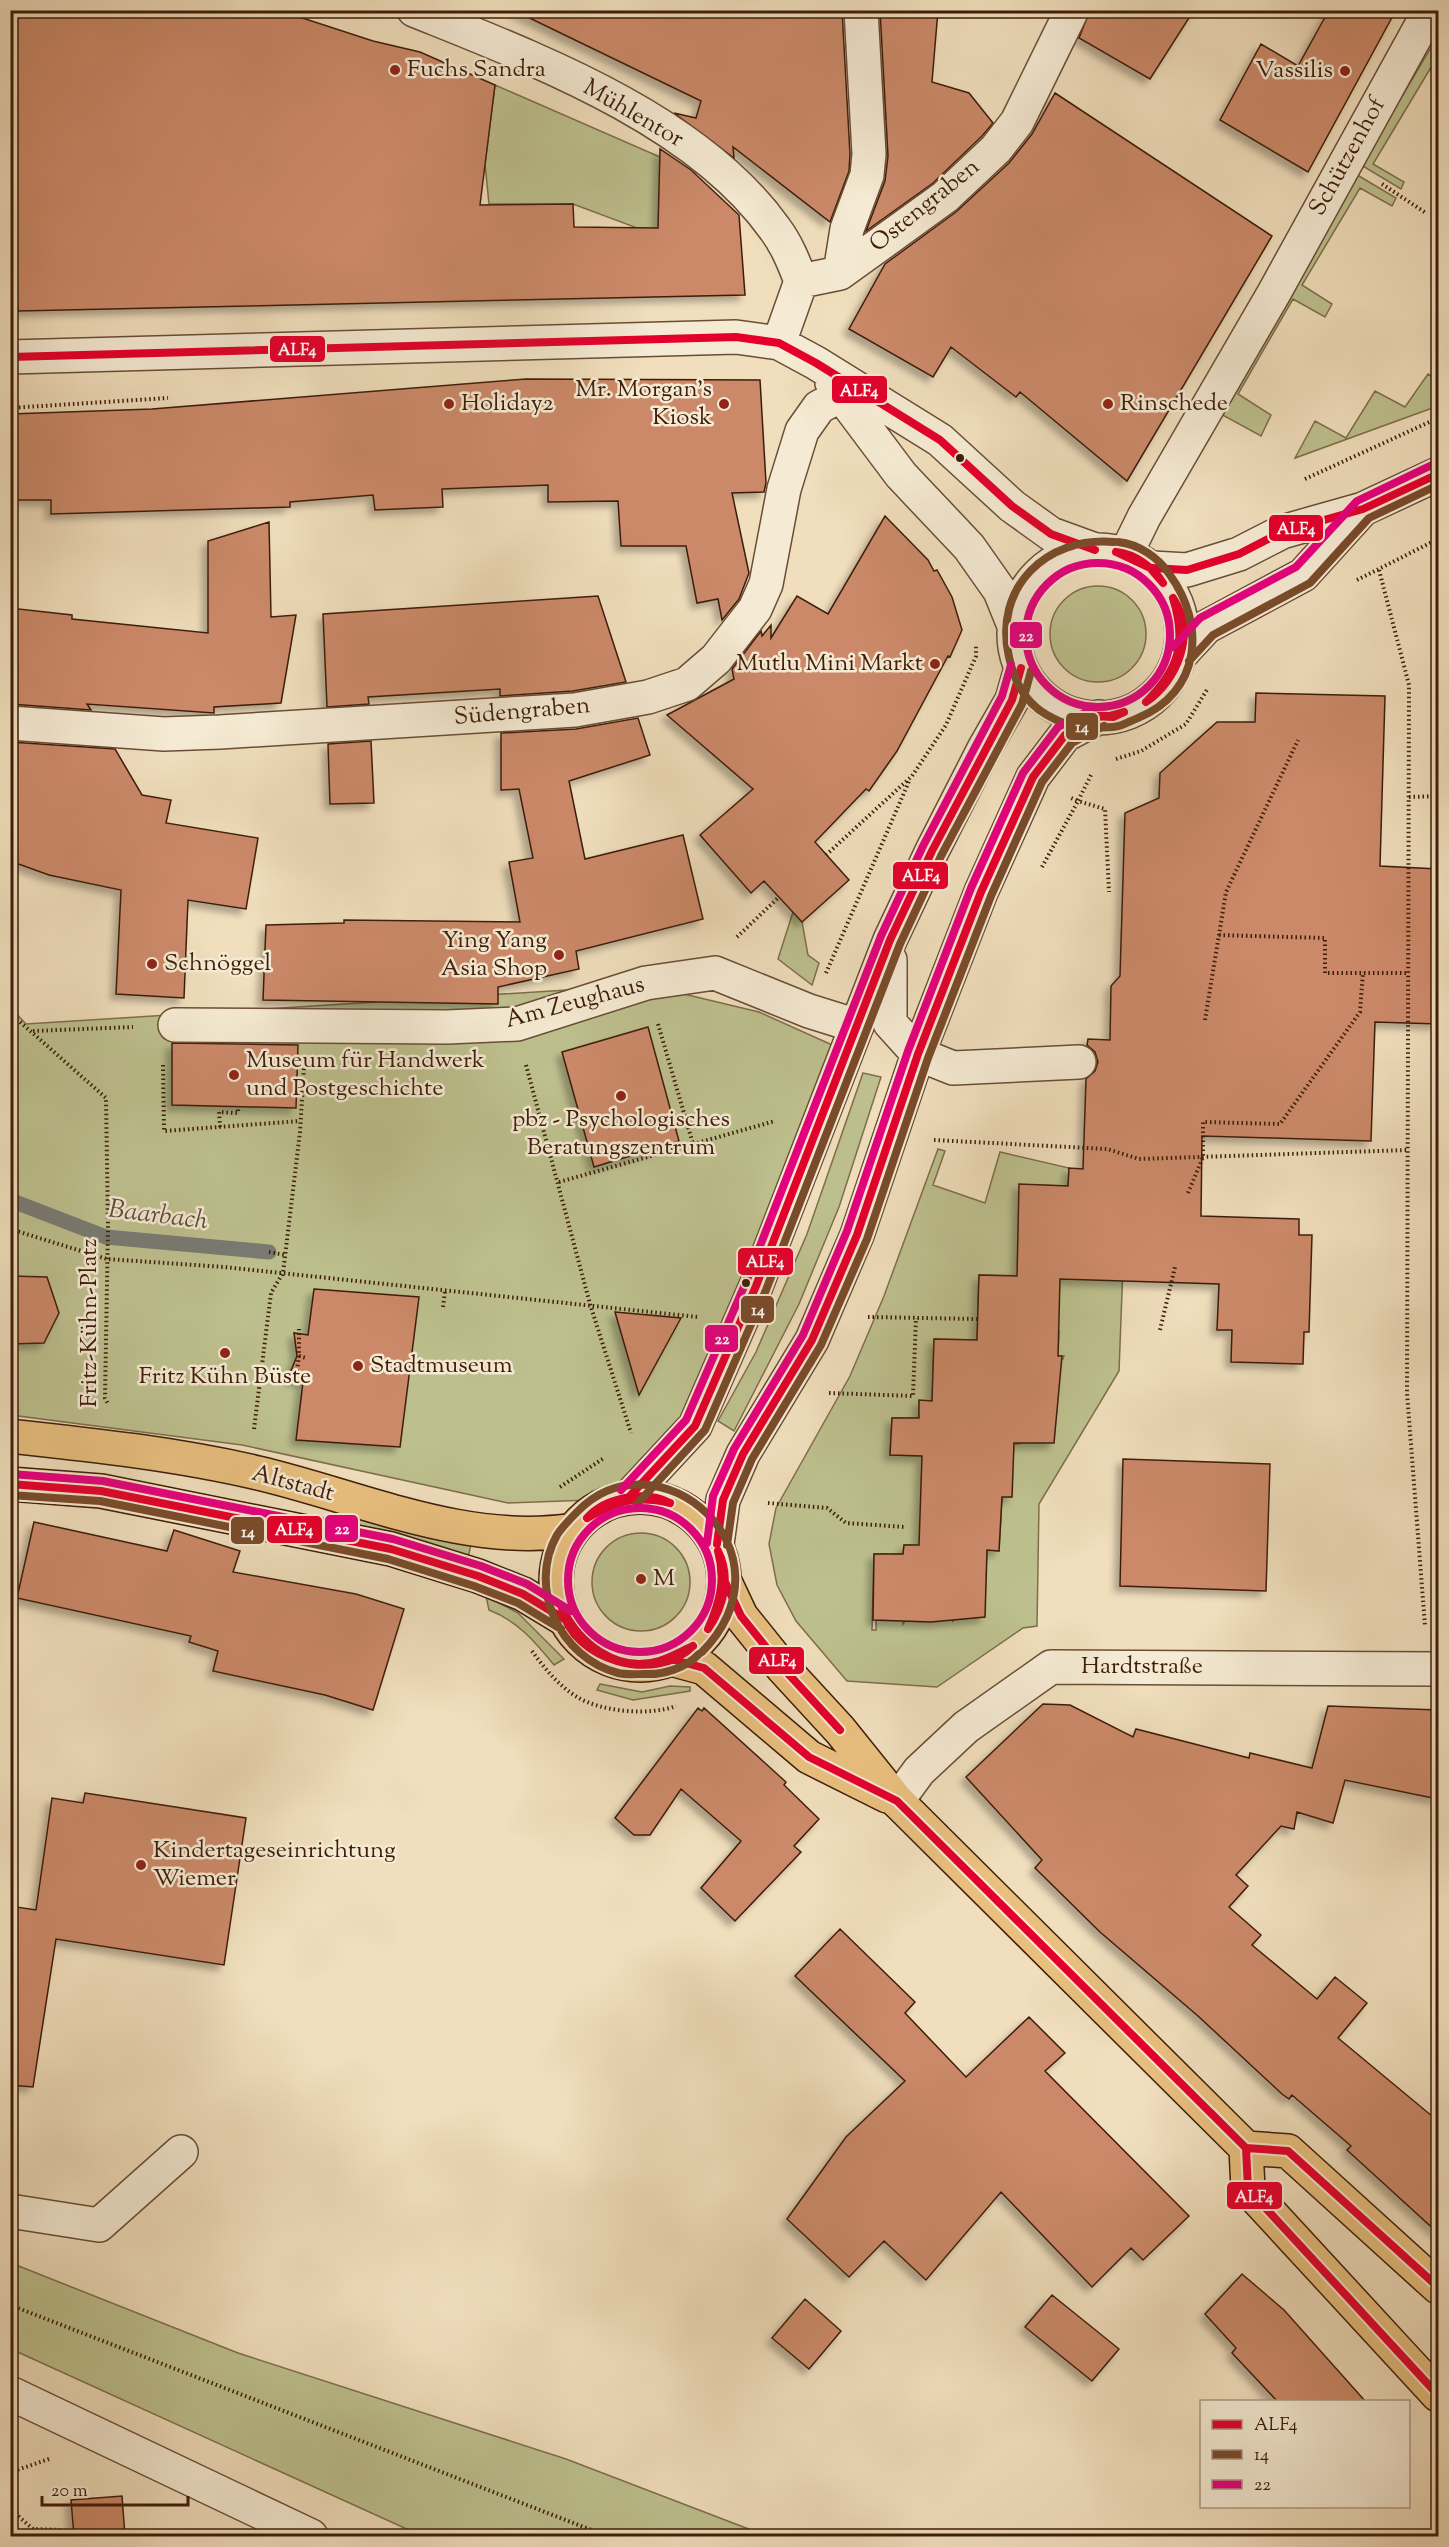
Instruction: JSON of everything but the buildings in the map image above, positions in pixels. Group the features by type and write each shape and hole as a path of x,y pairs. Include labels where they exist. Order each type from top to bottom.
{"main road":[{"name":"Altstadt","path":"11,1436 106,1446 257,1473 417,1517 490,1532 543,1535 573,1530"},
{"name":"Altstadt","path":"10,1484 101,1491 391,1549 478,1576 523,1594 566,1620"},
{"path":"629,1497 655,1497 680,1506 702,1522 717,1544 724,1568 725,1582 722,1600 712,1625 694,1645 671,1659 651,1664 631,1664 610,1659 582,1642 566,1620 558,1600 557,1568 562,1548 573,1530 598,1508 629,1497"},
{"path":"725,1582 741,1616 782,1667 840,1730 897,1801 1246,2148 1288,2151 1438,2287"},
{"path":"671,1659 704,1668 809,1757 897,1801"},
{"path":"1246,2148 1248,2189 1438,2395"}],"street":[{"name":"Mühlentor","path":"414,10 498,44 628,106 686,143 738,187 775,228 790,253 801,282"},
{"path":"840,273 847,229 867,175 869,154 861,10"},
{"name":"Ostengraben","path":"801,282 840,273 945,197 996,149 1017,122 1072,10"},
{"name":"Schützenhof","path":"1124,557 1144,517 1274,293 1430,10"},
{"path":"779,343 801,282"},
{"path":"10,357 736,337 779,343 816,363 940,440 1012,506 1051,534 1124,557 1187,570 1239,554 1282,532 1363,509 1438,474"},
{"path":"816,363 901,475 969,547 1000,591 1015,628"},
{"name":"Südengraben","path":"10,723 164,734 220,732 575,710 648,697 687,684 716,659 755,609 766,584 784,489 802,431 819,407 832,400 845,400"},
{"path":"717,1544 723,1500 743,1454 812,1340 856,1235 918,1054 981,892 1033,777 1065,735 1099,717 1139,707 1156,696 1168,682 1181,654 1206,627 1303,575 1363,509"},
{"path":"1099,717 1063,712 1046,702 1030,686 1021,668 1016,647 1015,628 1021,601 1042,570 1058,560 1124,557 1176,602 1183,630 1181,654"},
{"path":"629,1497 695,1426 756,1286 890,940 932,851 1012,700 1021,668"},
{"path":"890,940 890,1023 918,1054 953,1068 1079,1062"},
{"path":"715,973 809,1011 857,1026"},
{"name":"Am Zeughaus","path":"169,1026 447,1027 517,1024 646,983 715,973"},
{"name":"Hardtstraße","path":"897,1801 919,1771 966,1727 1051,1667 1433,1669"},
{"path":"10,2211 99,2225 181,2152"},
{"path":"10,2393 109,2439 262,2525 311,2536"}],"path":[{"path":"1398,195 1426,213"},
{"path":"13,407 14,414"},
{"path":"1303,480 1438,418"},
{"path":"1347,586 1438,539"},
{"path":"1379,570 1409,686 1407,1393 1433,1669"},
{"path":"826,855 912,776 946,725 976,657 976,637"},
{"path":"1108,762 1141,752 1186,724 1214,678"},
{"path":"1205,1020 1226,892 1298,740"},
{"path":"1096,765 1078,801 1105,809 1109,892"},
{"path":"1409,797 1438,796"},
{"path":"715,973 727,946 779,897"},
{"path":"1219,935 1325,938 1325,973 1409,973"},
{"path":"1188,1193 1203,1157 1203,1122 1280,1124 1360,1012 1363,972"},
{"path":"646,983 693,1144"},
{"name":"Fritz-Kühn-Platz","path":"10,1013 106,1098 108,1226 105,1398 110,1406"},
{"path":"517,1024 590,1304 631,1434"},
{"path":"254,1430 271,1293 283,1273 300,1121 305,1025"},
{"path":"32,1031 169,1026 164,1131 300,1121"},
{"path":"220,1127 219,1112 238,1113 238,1106"},
{"path":"559,1182 776,1121 772,1131"},
{"path":"931,1140 1107,1149 1139,1159 1408,1150"},
{"path":"10,1229 106,1259 283,1273 700,1317 695,1327"},
{"path":"269,1252 285,1255"},
{"path":"1160,1330 1175,1267"},
{"path":"443,1307 445,1291"},
{"path":"867,1317 977,1319"},
{"path":"826,1393 913,1396 916,1318"},
{"path":"294,1384 299,1356 300,1329"},
{"path":"299,1356 306,1358"},
{"path":"624,1440 638,1427"},
{"path":"555,1490 610,1453"},
{"path":"761,1502 827,1508 846,1523 905,1527"},
{"path":"528,1647 552,1676 579,1698 630,1711 649,1712 679,1705"},
{"path":"10,2305 607,2536"},
{"path":"63,2530 33,2529 17,2515 11,2472 109,2439"}],"green space":[{"path":"1433,44 1438,48 1438,66 1433,64 1373,164 1404,182 1401,189 1361,165"},
{"path":"495,85 660,157 661,237 573,204 489,204 485,164"},
{"path":"1354,173 1396,198 1392,206 1360,188 1302,285 1332,304 1325,317 1293,299 1238,394 1271,415 1261,436 1217,412"},
{"path":"1428,374 1438,380 1438,406 1295,458 1315,421 1346,438 1375,391 1405,407"},
{"path":"1098,586 1116,589 1132,600 1143,616 1146,634 1143,652 1132,668 1116,679 1098,682 1080,679 1064,668 1053,652 1050,634 1053,616 1064,600 1080,589"},
{"path":"793,912 802,922 808,955 819,963 812,985 778,959"},
{"path":"646,985 759,1012 841,1049 694,1416 658,1461 591,1500 508,1503 242,1445 11,1415 11,1008 26,1024"},
{"path":"863,1073 881,1077 839,1207 799,1304 734,1431 718,1421 756,1352 807,1234"},
{"path":"938,1149 945,1151 933,1185 985,1203 1000,1152 1069,1168 1068,1186 1035,1185 1038,1276 979,1275 977,1340 934,1339 932,1401 919,1401 919,1418 892,1418 890,1455 933,1456 930,1546 904,1545 903,1554 874,1554 872,1630 876,1630 876,1615 903,1616 903,1624 905,1621 952,1619 953,1622 954,1608 984,1617 987,1550 999,1551 1005,1443 1019,1444 1057,1412 1049,1358 1063,1359 1064,1356 1058,1356 1059,1332 1046,1276 1123,1266 1119,1371 1039,1504 1037,1626 1023,1628 937,1687 847,1681 796,1621 777,1585 769,1544 776,1508 850,1376 884,1296"},
{"path":"346,1511 471,1544 468,1558 344,1526 340,1520 341,1513"},
{"path":"641,1533 660,1537 676,1547 686,1563 690,1582 686,1601 676,1617 660,1627 641,1631 622,1627 606,1617 596,1601 592,1582 596,1563 606,1547 622,1537"},
{"path":"486,1596 518,1613 564,1659 554,1665 533,1640 517,1626 489,1610"},
{"path":"600,1684 642,1692 670,1686 690,1687 690,1691 633,1700 597,1690"},
{"path":"11,2263 238,2353 566,2459 767,2536 422,2536 11,2349"}],"waterway":[{"name":"Baarbach","path":"10,1200 106,1237 269,1252"}],"transit line":[{"name":"ALF4","path":"10,357 736,337 779,343 816,363 940,440 1012,506 1051,534 1095,550"},
{"name":"22","path":"1173,647 1200,618 1296,567 1357,501 1434,464"},
{"name":"ALF4","path":"1152,568 1187,570 1239,554 1282,532 1363,509 1438,474"},
{"name":"14","path":"1189,661 1213,635 1310,583 1369,518 1438,485"},
{"name":"14","path":"1114,542 1089,542 1067,548 1047,558 1030,571 1017,589 1009,609 1006,632 1009,657 1021,690 1039,710 1056,720 1069,724 1116,727 1138,718 1159,706 1175,692 1185,675 1191,656 1192,635 1189,615 1182,594 1170,575 1148,553 1126,543 1118,542"},
{"name":"ALF4","path":"1116,552 1130,555 1143,562 1163,583"},
{"name":"ALF4","path":"1116,552 1150,568 1163,583"},
{"name":"22","path":"1098,563 1125,569 1138,575 1149,584 1158,595 1164,608 1170,635 1164,662 1158,675 1149,686 1138,695 1125,701 1098,707 1071,701 1058,695 1047,686 1038,675 1032,662 1026,635 1032,608 1038,595 1047,584 1058,575 1071,569 1098,563"},
{"name":"ALF4","path":"1146,702 1166,678 1177,654 1179,629 1173,598"},
{"name":"ALF4","path":"1146,702 1167,682 1180,655 1183,626 1180,612 1173,598"},
{"name":"22","path":"621,1490 686,1420 746,1282 881,936 923,846 1002,696 1011,665"},
{"name":"ALF4","path":"629,1497 695,1426 756,1286 890,940 932,851 1012,700 1021,668"},
{"name":"14","path":"637,1504 705,1430 766,1290 900,944 941,856 1022,704 1031,671"},
{"name":"22","path":"707,1543 713,1496 734,1449 803,1335 847,1231 908,1051 971,888 1023,773 1058,727 1094,708"},
{"name":"ALF4","path":"1073,715 1109,716 1124,712"},
{"name":"ALF4","path":"1073,715 1113,717 1124,712"},
{"name":"ALF4","path":"717,1544 723,1500 743,1454 812,1340 857,1235 918,1054 981,892 1033,777 1065,735 1099,717"},
{"name":"14","path":"727,1545 733,1503 752,1459 821,1345 867,1239 928,1058 991,896 1042,782 1072,743 1104,726"},
{"name":"22","path":"11,1474 103,1481 393,1539 481,1566 527,1584 571,1611"},
{"name":"ALF4","path":"10,1484 101,1491 391,1549 478,1576 523,1594 566,1620"},
{"name":"14","path":"699,1654 681,1667 667,1672 621,1674 597,1665 580,1653 565,1637 554,1618 548,1598 546,1577 549,1556 557,1535 578,1511 610,1490 645,1485 678,1493 707,1513 727,1542 735,1576 728,1614 702,1652"},
{"name":"14","path":"10,1495 100,1501 388,1559 474,1586 518,1603 561,1629"},
{"name":"ALF4","path":"587,1518 604,1505 626,1498 649,1497 670,1503"},
{"name":"ALF4","path":"587,1518 608,1507 627,1501 646,1500 670,1503"},
{"name":"22","path":"640,1508 654,1509 668,1514 691,1529 706,1552 711,1566 712,1580 711,1594 706,1608 691,1631 668,1646 654,1651 640,1652 626,1651 612,1646 589,1631 574,1608 569,1594 568,1580 569,1566 574,1552 589,1529 612,1514 626,1509 640,1508"},
{"name":"ALF4","path":"708,1629 716,1610 722,1581 718,1551"},
{"name":"ALF4","path":"708,1629 718,1611 724,1591 724,1571 718,1551"},
{"name":"ALF4","path":"725,1582 741,1616 782,1667 840,1730"},
{"name":"ALF4","path":"562,1608 569,1621 589,1644 614,1659 643,1664 663,1660 693,1646"},
{"name":"ALF4","path":"562,1608 569,1626 581,1642 617,1661 638,1665 658,1664 677,1657 693,1646"},
{"name":"ALF4","path":"671,1659 704,1668 809,1757 897,1801 1246,2148 1248,2189 1438,2395"},
{"name":"ALF4","path":"1211,2113 1246,2148 1288,2151 1438,2287"}],"place":[{"name":"Fuchs Sandra","path":"395,70"},
{"name":"Vassilis","path":"1345,71"},
{"name":"Holiday2","path":"449,404"},
{"name":"Mr. Morgan's Kiosk","path":"724,404"},
{"name":"Rinschede","path":"1108,404"},
{"name":"Mutlu Mini Markt","path":"935,664"},
{"name":"Ying Yang Asia Shop","path":"559,955"},
{"name":"Schnöggel","path":"152,964"},
{"name":"Museum für Handwerk und Postgeschichte","path":"234,1075"},
{"name":"pbz - Psychologisches Beratungszentrum","path":"621,1096"},
{"name":"Fritz Kühn Büste","path":"225,1353"},
{"name":"Stadtmuseum","path":"358,1366"},
{"name":"M","path":"641,1579"},
{"name":"Kindertageseinrichtung Wiemer","path":"141,1865"}]}
